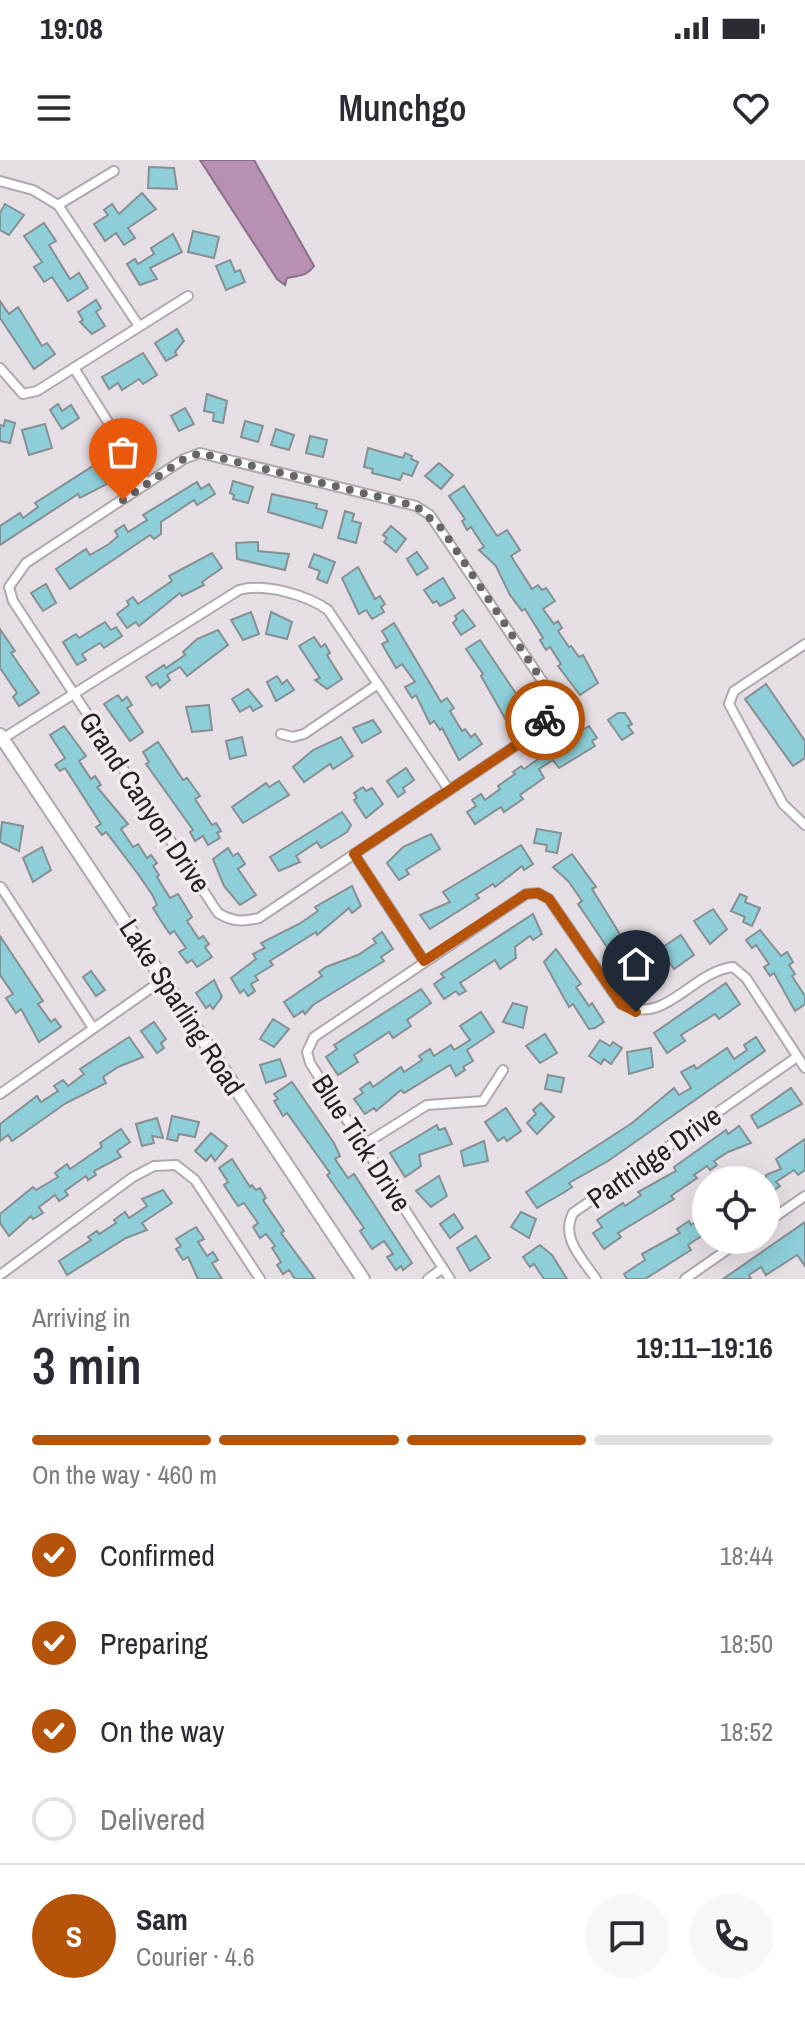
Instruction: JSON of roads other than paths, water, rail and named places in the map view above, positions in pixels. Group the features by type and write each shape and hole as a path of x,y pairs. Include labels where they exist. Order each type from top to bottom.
{"street":[{"path":"58,205 114,171"},
{"path":"0,181 33,190 58,205 139,326"},
{"path":"0,368 23,394 37,391 188,296"},
{"path":"74,368 147,484"},
{"name":"Grand Canyon Drive","path":"200,453 416,506 430,515 547,688 551,701 549,715 539,730 259,918 232,921 218,913 73,694 13,601 9,587 26,563 200,453"},
{"path":"1,737 239,590 253,586 315,601 328,610 449,790"},
{"path":"805,644 734,691 729,704 783,804 805,825"},
{"path":"281,734 293,737 304,734 378,684"},
{"name":"Lake Sparling Road","path":"1,737 363,1279"},
{"path":"354,854 424,961 526,894 538,893 549,899 621,1004 636,1012 651,1012 717,968 733,967 746,978 805,1068"},
{"path":"1,887 93,1028"},
{"name":"Blue Tick Drive","path":"424,961 314,1037 307,1052 310,1063 450,1279"},
{"path":"0,1094 164,979"},
{"name":"Partridge Drive","path":"596,1279 567,1236 573,1213 797,1057"},
{"path":"363,1145 427,1105 483,1101 503,1070"},
{"path":"0,1275 133,1177 154,1166 176,1165 195,1180 260,1279"},
{"path":"780,1213 805,1196"},
{"path":"685,1279 721,1254"},
{"path":"428,1279 443,1268"}]}
